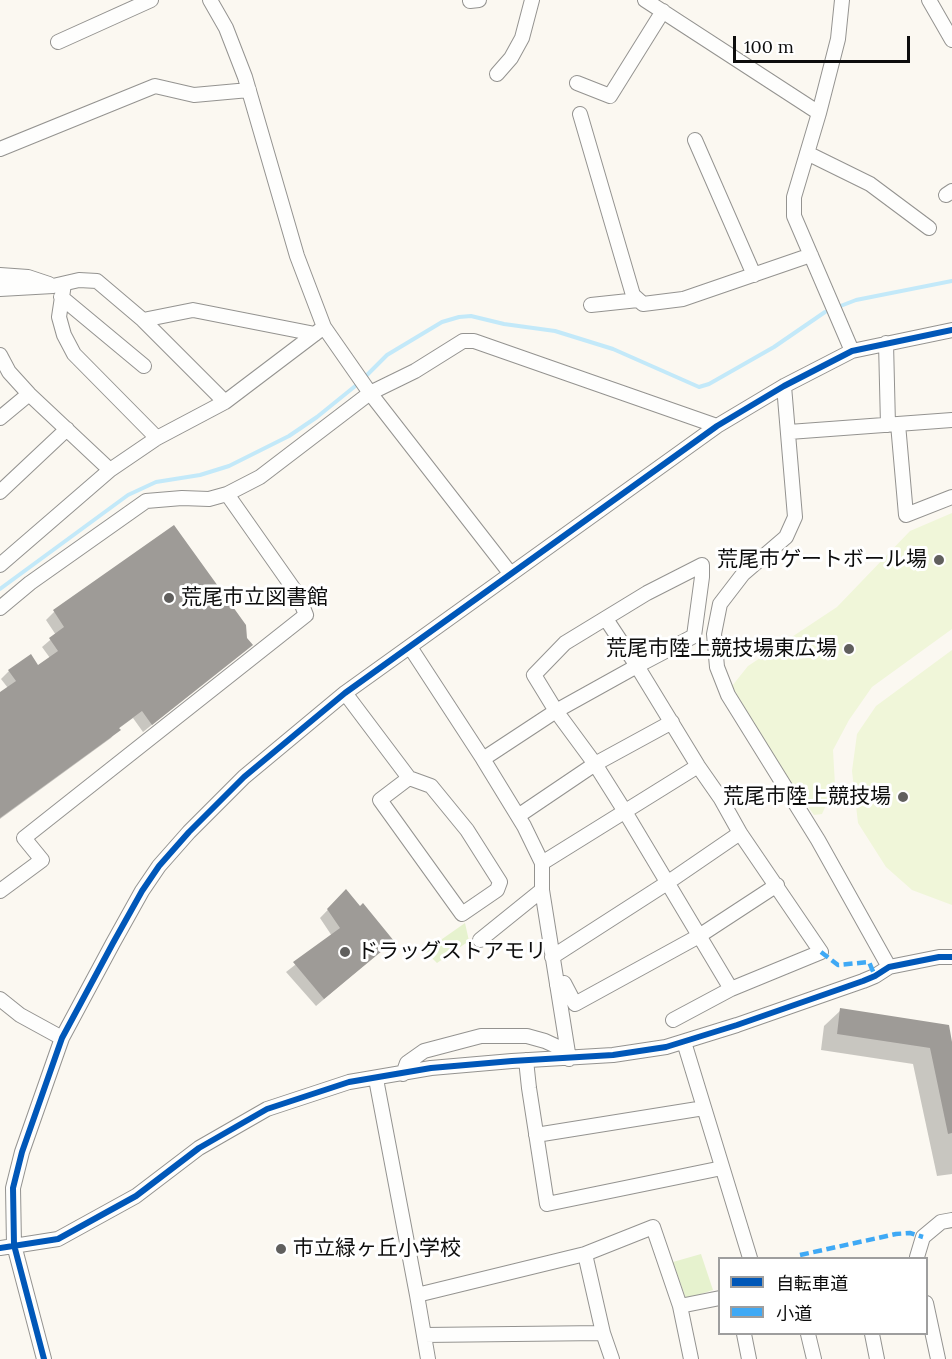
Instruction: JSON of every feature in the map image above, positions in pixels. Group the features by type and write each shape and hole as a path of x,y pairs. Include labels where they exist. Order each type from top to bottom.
{"street":[{"path":"58,42 151,0"},
{"path":"210,0 226,28 249,90 320,331 342,352 369,391 510,573"},
{"path":"470,1 479,0"},
{"path":"497,74 512,58 522,38 532,0"},
{"path":"645,0 819,113"},
{"path":"930,0 951,34"},
{"path":"839,3 838,39 794,197 794,216 852,351"},
{"path":"576,83 610,96 663,11"},
{"path":"0,149 155,86 194,95 249,90"},
{"path":"580,114 633,295 643,304 683,299 811,255"},
{"path":"695,140 754,275"},
{"path":"807,153 870,184 929,228"},
{"path":"0,275 28,277 59,289 144,366"},
{"path":"0,289 59,289 79,280 97,281 143,320 225,402"},
{"path":"59,289 59,317 64,335 74,354 157,438"},
{"path":"591,305 638,300"},
{"path":"143,320 193,310 320,331"},
{"path":"44,1359 7,1246 13,1188 21,1152 62,1038 124,922 159,866 189,832 244,777 345,693 717,426 784,386 852,351 952,330"},
{"path":"0,565 110,470 157,438 225,402 320,331"},
{"path":"0,608 146,501 182,498 209,499 227,494 260,477 369,391 415,371 463,341 474,341 717,426"},
{"path":"886,343 893,424 906,514 952,497"},
{"path":"0,356 9,372 29,394 110,470"},
{"path":"784,386 795,517 786,537 743,574 720,604 714,634 717,667 728,695 818,840 889,967"},
{"path":"0,418 29,394"},
{"path":"789,432 952,420"},
{"path":"0,492 67,429"},
{"path":"0,891 42,860 24,838 306,615 298,595 227,494"},
{"path":"483,759 556,711 694,636 702,565 647,593 565,643 534,675 556,711 595,764 624,810 731,989"},
{"path":"606,619 740,832 821,952 731,989 673,1020"},
{"path":"410,647 518,816 542,862 542,890 569,1059"},
{"path":"345,693 408,778 431,786 467,830 500,882 497,890 462,914 380,800 408,778"},
{"path":"518,816 595,764 672,722"},
{"path":"542,862 698,766"},
{"path":"552,957 667,883 740,832"},
{"path":"557,986 564,983 575,1004 699,936 777,885"},
{"path":"480,940 542,890"},
{"path":"7,1246 57,1239 136,1196 199,1148 267,1109 349,1082 431,1068 526,1060 569,1059 666,1047 869,978 889,967 939,957 952,957"},
{"path":"0,999 20,1015 62,1038"},
{"path":"403,1074 407,1063 424,1051 481,1036 527,1036 558,1047 569,1059"},
{"path":"684,1042 750,1257"},
{"path":"526,1060 547,1204 723,1168"},
{"path":"376,1079 428,1359"},
{"path":"536,1135 704,1108"},
{"path":"914,1257 923,1237 941,1222 952,1220"},
{"path":"417,1295 585,1254 653,1227 681,1306 691,1359"},
{"path":"585,1254 603,1333 612,1359"},
{"path":"681,1306 718,1298"},
{"path":"928,1308 938,1359"},
{"path":"424,1335 603,1333"},
{"path":"744,1335 749,1359"},
{"path":"808,1335 814,1359"},
{"path":"872,1335 877,1359"}],"green space":[{"name":"荒尾市陸上競技場東広場","path":"952,513 952,629 872,687 849,720 833,750 835,785 822,814 814,815 775,760 732,686 748,666 837,607 910,531"},
{"name":"荒尾市陸上競技場","path":"952,650 952,905 912,890 886,867 858,823 852,771 857,734 876,706"},
{"path":"465,923 469,941 437,963 425,951"},
{"path":"701,1254 713,1290 686,1299 673,1262"}],"building":[{"path":"174,525 246,625 247,638 253,645 152,725 142,711 119,728 121,730 0,818 0,692 16,681 8,670 31,654 38,665 58,651 49,638 64,627 53,610"},
{"name":"ドラッグストアモリ","path":"346,889 360,906 363,903 394,941 324,999 293,962 340,928 327,909"},
{"path":"840,1008 949,1025 952,1042 952,1133 948,1134 930,1048 837,1034"}],"waterway":[{"path":"364,378 387,355 442,322 471,316 504,324 555,331 613,349 699,387 709,384 774,347 825,312 856,300 952,281"},
{"path":"0,589 128,495 156,482 200,475 229,466 289,436 359,383"}],"marked path":[{"path":"821,952 838,965 869,962 875,976"},
{"path":"800,1255 896,1234 910,1233 923,1237"}],"cycle path":[{"path":"44,1359 14,1245 13,1188 22,1152 62,1038 142,891 159,866 189,832 244,777 345,693 717,426 784,386 852,351 952,330"},
{"path":"0,1248 58,1239 136,1196 199,1148 267,1109 349,1082 431,1068 613,1055 666,1047 863,981 889,967 939,957 952,957"}],"place":[{"name":"荒尾市ゲートボール場","path":"939,560"},
{"name":"荒尾市立図書館","path":"169,598"},
{"name":"荒尾市陸上競技場東広場","path":"849,649"},
{"name":"荒尾市陸上競技場","path":"903,797"},
{"name":"ドラッグストアモリ","path":"345,952"},
{"name":"市立緑ヶ丘小学校","path":"281,1249"}]}
